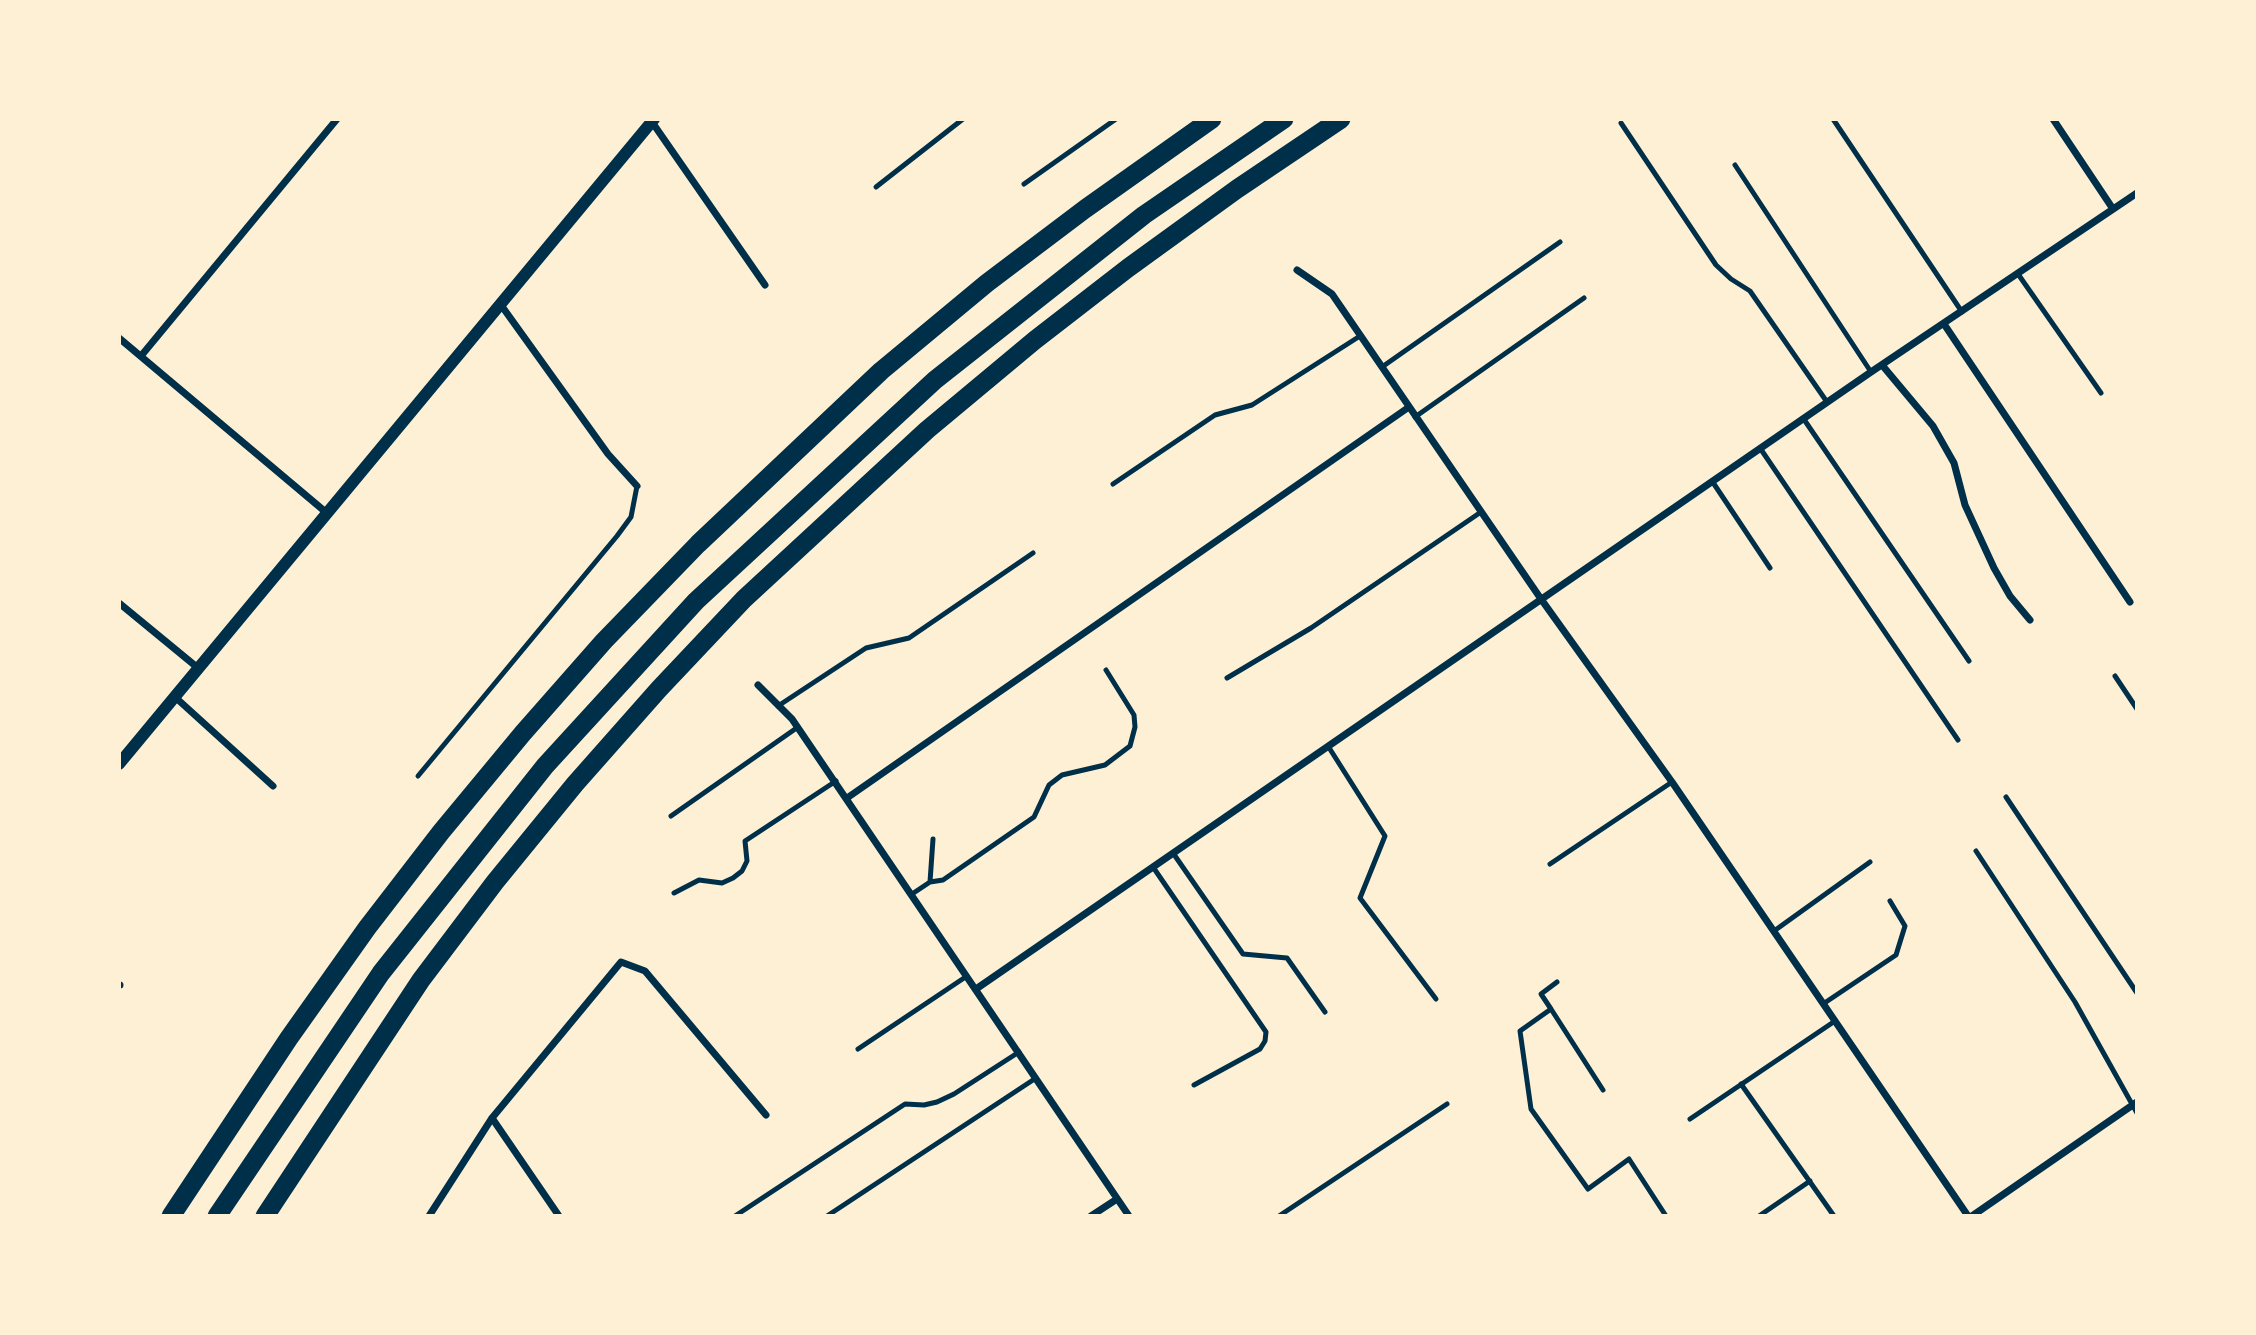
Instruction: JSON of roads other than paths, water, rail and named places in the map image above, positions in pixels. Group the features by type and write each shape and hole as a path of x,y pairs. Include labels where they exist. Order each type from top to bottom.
{"highway":[{"path":"171,1216 289,1038 367,928 457,812 604,642 698,544 881,371 987,283 1212,119"},
{"path":"217,1216 381,973 545,766 696,601 935,380 1144,215 1284,119"},
{"path":"265,1216 421,980 495,882 575,784 744,599 927,430 1035,340 1194,220 1341,119"}],"street":[{"path":"141,356 337,119"},
{"path":"2053,119 2113,209"},
{"path":"119,764 653,120 765,285"},
{"path":"976,989 1826,402 2137,193"},
{"path":"1297,270 1332,294 1970,1216 2134,1104"},
{"path":"501,305 608,454 638,486"},
{"path":"1944,324 2130,602"},
{"path":"119,338 328,514"},
{"path":"1882,365 1933,426 1954,463 1965,505 1994,568 2010,596 2030,620"},
{"path":"848,798 1409,407"},
{"path":"119,603 198,668"},
{"path":"758,685 798,727 848,798 1129,1216"},
{"path":"174,697 273,786"},
{"path":"429,1216 492,1118 621,962 645,971 766,1115"},
{"path":"492,1118 559,1216"},
{"path":"1091,1216 1117,1199"}],"lane":[{"path":"876,187 962,119"},
{"path":"1024,184 1116,119"},
{"path":"1833,119 1962,312"},
{"path":"1621,122 1716,265 1750,291 1826,402"},
{"path":"1735,165 1871,372"},
{"path":"1382,367 1560,242"},
{"path":"2018,274 2101,393"},
{"path":"1415,417 1584,298"},
{"path":"1113,484 1215,415 1252,405 1360,336"},
{"path":"1803,418 1969,661"},
{"path":"1760,448 1958,740"},
{"path":"1712,481 1770,568"},
{"path":"418,776 617,536 631,517 638,486"},
{"path":"1227,678 1311,628 1481,512"},
{"path":"778,706 866,648 909,638 1033,553"},
{"path":"912,894 930,881 943,880 1034,817 1049,785 1062,775 1105,765 1129,747 1135,727 1134,715 1106,670"},
{"path":"2115,676 2137,709"},
{"path":"671,816 798,727"},
{"path":"1328,746 1385,836 1360,898 1436,999"},
{"path":"674,893 699,880 722,883 733,878 742,871 747,861 745,841 835,781"},
{"path":"1550,864 1672,782"},
{"path":"2006,797 2137,993"},
{"path":"930,881 933,839"},
{"path":"1976,851 2075,1002 2137,1113"},
{"path":"1173,853 1243,954 1287,958 1325,1012"},
{"path":"1773,931 1870,862"},
{"path":"1153,867 1266,1032 1261,1049 1194,1085"},
{"path":"1823,1004 1896,955 1905,926 1890,901"},
{"path":"858,1049 967,976"},
{"path":"1557,982 1541,993 1603,1090"},
{"path":"1551,1009 1520,1031 1531,1109 1588,1189 1629,1159 1666,1216"},
{"path":"1689,1119 1835,1021"},
{"path":"735,1216 905,1104 924,1105 937,1102 1019,1052"},
{"path":"827,1216 1036,1078"},
{"path":"1741,1084 1834,1216"},
{"path":"1279,1216 1447,1104"},
{"path":"1759,1216 1810,1181"}]}
